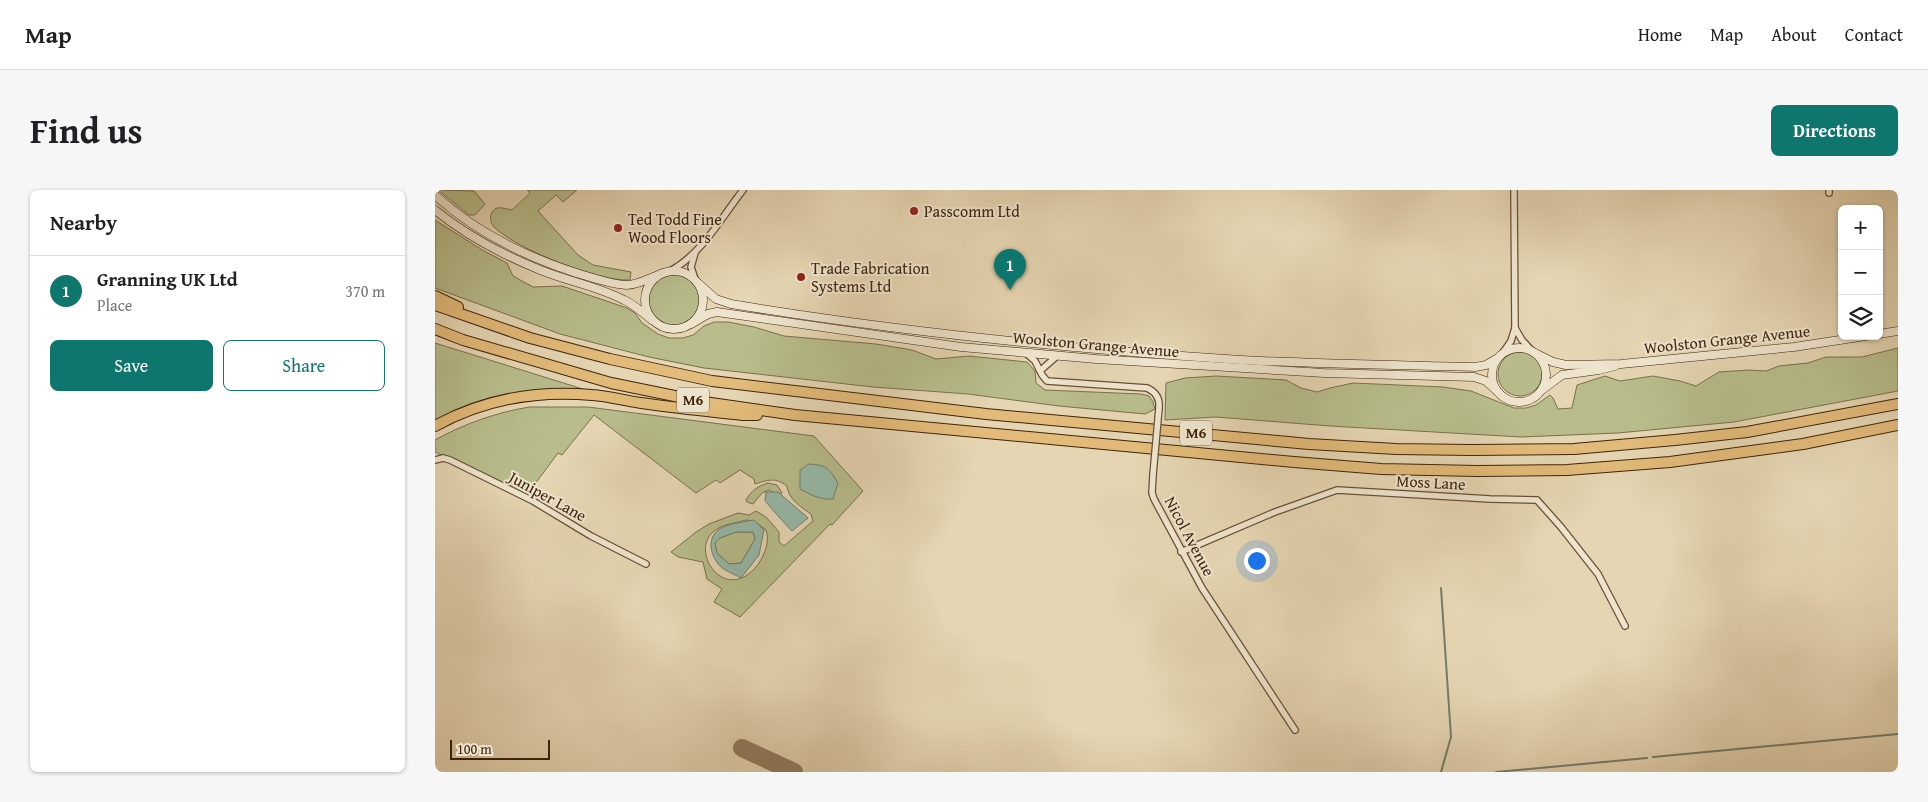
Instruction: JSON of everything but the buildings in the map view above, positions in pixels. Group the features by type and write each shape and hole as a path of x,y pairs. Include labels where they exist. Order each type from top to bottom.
{"highway":[{"name":"M6","path":"435,296 499,328"},
{"name":"M6","path":"435,305 530,338 601,357 711,381 986,414 1309,444 1471,450 1573,449 1675,440 1775,427 1898,404"},
{"name":"M6","path":"435,329 463,340 611,383 704,402 795,415 1381,469 1478,472 1567,470 1670,462 1803,444 1898,425"},
{"name":"M6","path":"435,426 455,415 489,403 531,394 559,393 594,395 641,403 743,415 795,415"}],"main road":[{"path":"435,195 460,216 493,237 567,269 625,285 639,283 666,272 683,272 697,281 702,291 702,309 691,324 678,329 664,328 635,306 620,298 560,278 510,257 461,230 435,210"},
{"path":"652,320 647,312 646,294 649,285 655,278 666,272"},
{"name":"Woolston Grange Avenue","path":"697,281 716,299 731,304 893,328 1037,344 1242,360 1345,364 1475,367 1486,365 1500,356"},
{"name":"Woolston Grange Avenue","path":"691,324 708,314 717,312 952,346 1057,356 1241,369 1468,376 1486,381 1499,393"},
{"path":"1883,333 1898,331"},
{"name":"Woolston Grange Avenue","path":"1534,352 1553,362 1565,365 1621,364 1794,347 1840,340"},
{"path":"1517,348 1534,352 1541,359 1545,367 1546,376 1540,392 1529,400 1517,401 1504,397 1499,393 1493,379 1495,364 1500,356 1517,348"},
{"name":"Woolston Grange Avenue","path":"1540,392 1563,375 1599,370 1621,364"}],"street":[{"path":"666,272 683,263 696,252 743,190"},
{"path":"1500,356 1511,341 1515,328 1514,190"},
{"path":"696,252 691,266 697,281"},
{"path":"1515,328 1522,340 1534,352"},
{"name":"Nicol Avenue","path":"1026,353 1035,361 1044,378 1051,382 1147,388 1157,395 1159,408 1153,475 1153,499 1202,588 1295,730"},
{"path":"1041,370 1057,356"},
{"name":"Juniper Lane","path":"435,460 443,458 450,460 533,502 591,536 645,564"},
{"name":"Moss Lane","path":"1181,552 1275,512 1337,490 1537,500 1598,574 1625,626"}],"green space":[{"path":"438,190 474,191 485,204 475,215 469,215"},
{"path":"527,190 577,190 563,202 556,195 538,211 578,255 593,265 631,272 630,280 599,276 559,262 520,245 494,227 491,214 494,209 505,208 512,210 530,193"},
{"path":"435,220 507,263 513,276 533,287 562,286 627,308 635,313 642,323 658,334 669,338 683,338 693,335 704,326 714,322 728,322 784,336 876,344 912,350 936,359 969,356 1027,362 1035,371 1036,383 1045,390 1141,394 1149,396 1155,409 1145,414 1059,406 968,394 873,387 704,368 649,357 560,334 435,288"},
{"path":"674,275 683,277 694,286 699,300 697,309 688,320 674,325 665,323 654,314 649,300 651,291 660,280"},
{"path":"435,343 586,390 547,390 508,395 471,405 435,421"},
{"path":"1898,348 1898,391 1734,422 1618,433 1521,437 1330,426 1216,417 1165,420 1166,383 1185,378 1216,376 1286,380 1301,388 1317,392 1353,383 1443,387 1471,391 1514,408 1526,408 1536,405 1550,395 1558,409 1572,408 1577,385 1605,376 1620,381 1653,376 1696,386 1719,372 1766,371 1779,366 1808,363 1826,357 1862,357"},
{"path":"1516,352 1524,352 1536,358 1542,374 1536,390 1524,396 1516,396 1504,390 1498,378 1498,370 1504,358"},
{"path":"529,407 588,407 814,436 863,491 832,525 830,524 740,617 714,602 722,589 707,579 703,562 678,557 671,552 709,524 738,513 749,515 756,511 766,517 779,532 779,542 784,546 813,521 811,514 790,495 787,486 775,480 755,484 754,479 740,470 720,483 716,480 696,493 594,415 562,455 558,453 526,496 435,452 435,440 481,419","holes":["746,520 754,521 766,530 767,534 766,547 759,563 747,575 735,580 724,578 715,572 709,563 706,552 707,541 713,532 721,527"]},
{"path":"768,483 777,485 782,493 778,496 769,490 762,493 753,504 747,502 746,500 753,491"},
{"path":"736,532 753,532 755,539 741,563 729,564 717,553 715,543 720,538"}],"shaded area":[{"path":"809,464 824,466 832,474 838,483 833,499 820,498 800,489 800,470"},
{"path":"766,492 778,492 808,518 792,531 766,502"},
{"path":"754,520 764,530 759,555 741,578 724,569 716,561 713,556 712,540 718,530 723,527","holes":["736,532 753,532 755,539 741,563 729,564 717,553 715,543 720,538"]}],"waterway":[{"path":"1441,588 1451,737 1441,772"},
{"path":"1653,757 1898,734"},
{"path":"1496,772 1647,758"}],"taxiway":[{"path":"742,748 794,772"}],"place":[{"name":"Passcomm Ltd","path":"914,211"},
{"name":"Ted Todd Fine Wood Floors","path":"618,228"},
{"name":"Trade Fabrication Systems Ltd","path":"801,277"},
{"name":"Granning UK Ltd","path":"1010,290"}]}
